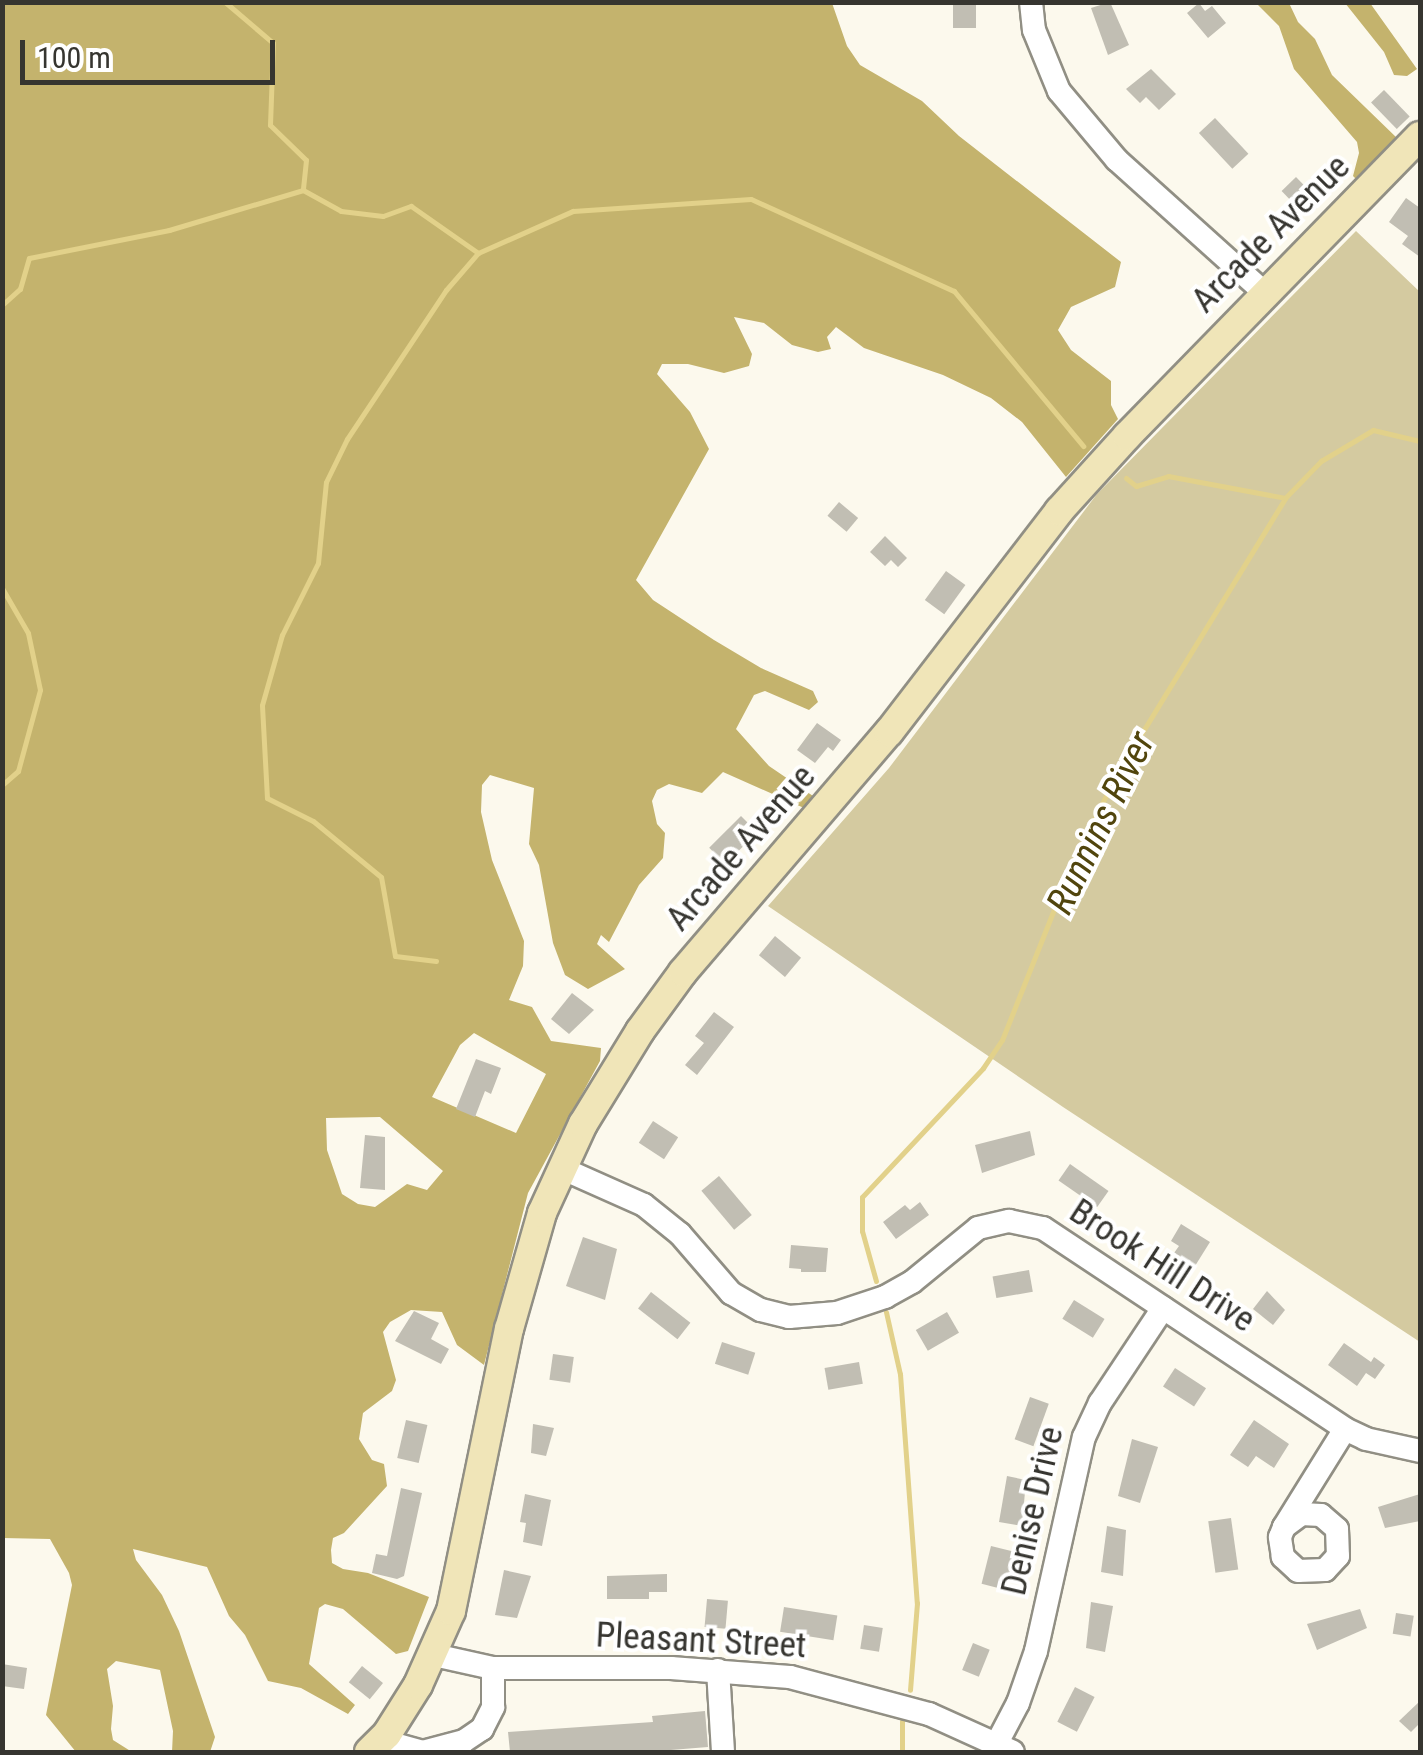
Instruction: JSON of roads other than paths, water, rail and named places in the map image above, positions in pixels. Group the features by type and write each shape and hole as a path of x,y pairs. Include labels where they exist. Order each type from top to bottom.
{"main road":[{"name":"Arcade Avenue","path":"375,1746 404,1710 434,1655 456,1594 519,1286 560,1168 611,1077 683,972 889,732 1059,511 1420,136"}],"street":[{"path":"1031,2 1034,30 1059,92 1117,160 1266,294"},
{"name":"Brook Hill Drive","path":"560,1168 644,1205 680,1234 731,1293 776,1315 820,1316 876,1301 912,1282 978,1228 1008,1221 1043,1228 1345,1428 1366,1439 1420,1452"},
{"name":"Denise Drive","path":"1005,1748 1031,1669 1084,1437 1100,1403 1163,1308"},
{"path":"1318,1472 1318,1502 1341,1547 1332,1564 1316,1573 1298,1571 1283,1557 1280,1547 1284,1527 1345,1428"},
{"path":"1284,1527 1291,1519 1311,1513 1330,1520"},
{"name":"Pleasant Street","path":"434,1655 493,1668 718,1670 838,1686 929,1714 1005,1748"},
{"path":"375,1746 423,1752 464,1741 483,1741 493,1707 493,1668"},
{"path":"718,1670 723,1752"}],"waterway":[{"path":"225,2 273,43 270,125 306,160 303,190"},
{"path":"2,305 20,289 29,258 169,230 303,190 341,211 383,216 411,206 478,253"},
{"path":"436,961 395,956 381,877 313,821 267,798 262,705 282,635 318,563 326,482 347,439 446,290 478,253 573,211 751,199 954,291 1083,446"},
{"name":"Runnins River","path":"876,1281 862,1231 862,1197 983,1068 1002,1040 1070,869 1115,777 1285,498 1321,461 1373,430 1420,441"},
{"path":"1126,478 1136,486 1168,476 1285,498"},
{"path":"2,588 28,633 40,690 18,771 2,785"},
{"name":"Runnins River","path":"886,1312 900,1374 917,1603 910,1690"},
{"name":"Runnins River","path":"902,1721 902,1752"}]}
